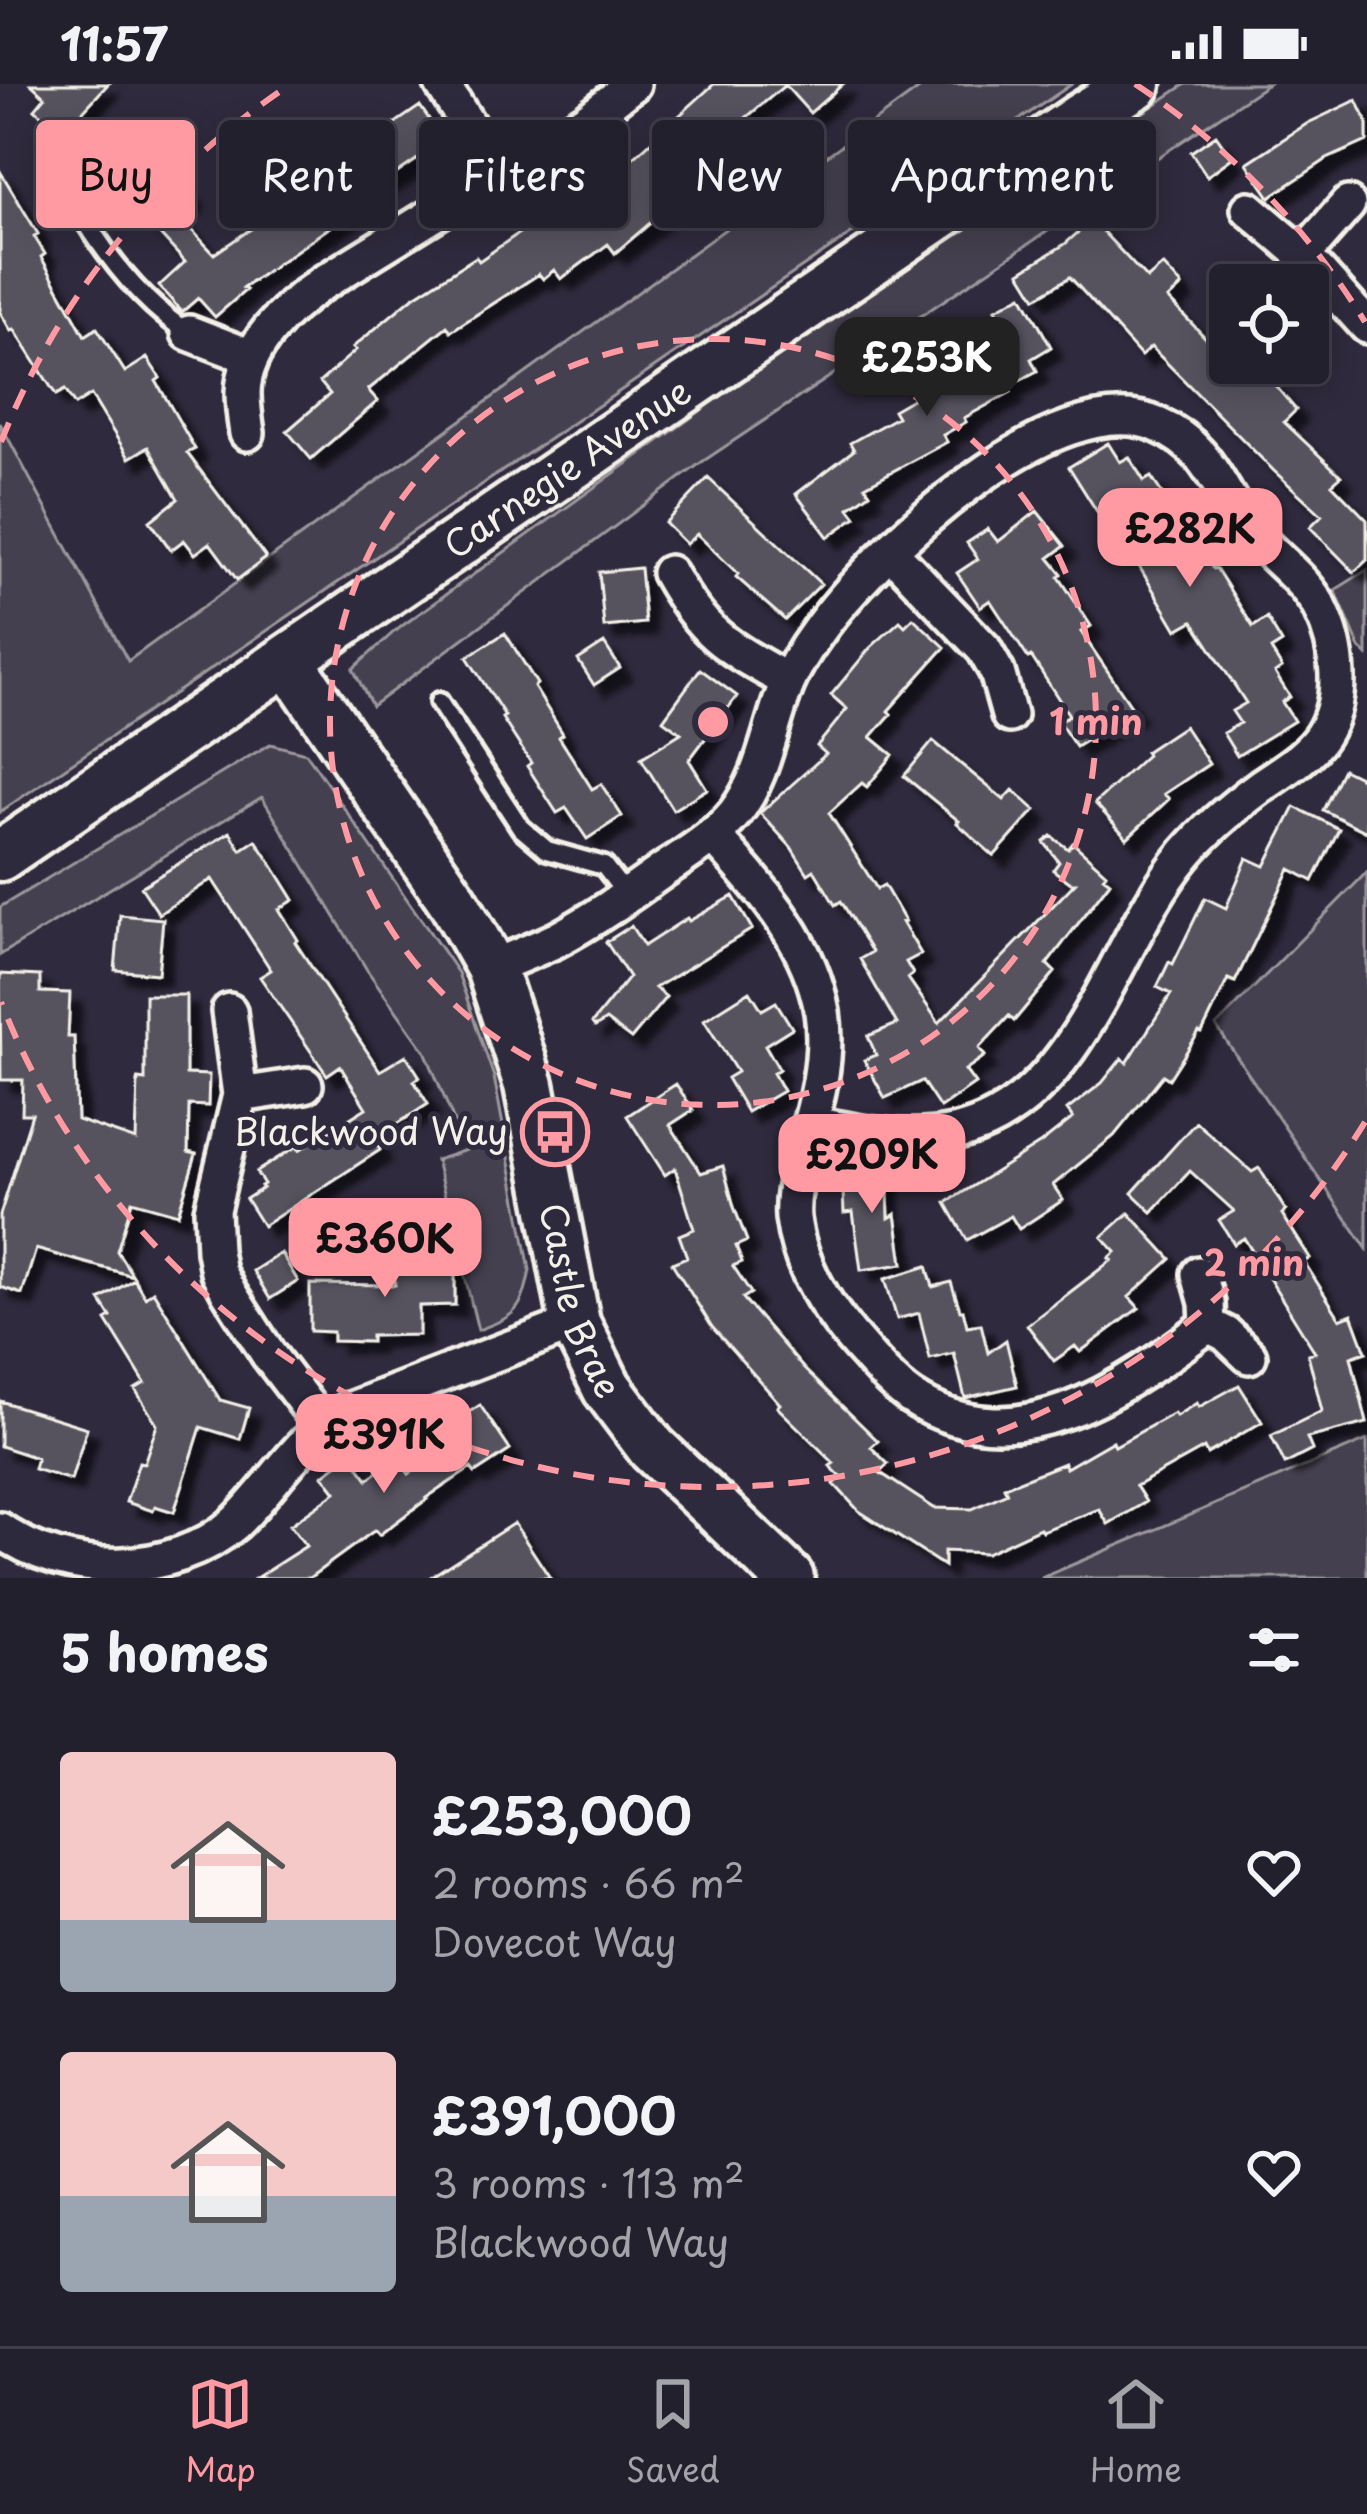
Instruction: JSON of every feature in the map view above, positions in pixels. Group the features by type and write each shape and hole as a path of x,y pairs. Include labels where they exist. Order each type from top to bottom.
{"street":[{"path":"442,84 465,120"},
{"path":"587,120 633,84"},
{"name":"Carnegie Avenue","path":"0,856 1078,119 1136,84"},
{"path":"1303,255 1348,204"},
{"path":"1250,209 1303,255 1367,326"},
{"path":"247,433 243,393 251,357 286,311 419,224"},
{"path":"189,333 251,357"},
{"path":"491,968 556,939 714,836 760,773 788,681 816,634 890,551 981,475 1054,434 1102,417 1141,418 1182,438 1214,471 1249,528 1313,597 1352,680 1321,737 1187,851 1148,904 1070,1046 1012,1107 963,1131 912,1139 811,1123"},
{"path":"890,551 984,649 997,672 1009,715"},
{"path":"669,573 707,629 788,681"},
{"name":"Castle Brae","path":"288,660 454,901 491,968 529,1085 575,1323 607,1388 662,1459 789,1578"},
{"path":"714,836 784,918 815,987 822,1012 823,1062 793,1197 794,1218 810,1274 824,1299 889,1378 952,1418 998,1424 1049,1417 1108,1394 1208,1325"},
{"path":"229,1010 241,1095 212,1210 218,1272 268,1354 322,1426"},
{"path":"241,1095 305,1085"},
{"path":"1198,1274 1208,1325"},
{"path":"0,1530 30,1552 76,1568 116,1571 160,1565 200,1550 226,1531 322,1426 344,1412 575,1323"},
{"path":"1208,1325 1226,1334 1249,1356"}],"lane":[{"path":"90,228 115,265 189,333"},
{"path":"439,703 521,828 547,850 604,866 627,896"}],"shaded area":[{"path":"926,84 1072,84 1019,120 876,120"},
{"path":"1186,84 1268,84 1156,159 1156,120 1132,120"},
{"path":"848,140 848,228 860,228 0,812 0,423 128,661 727,228 824,228 824,158"},
{"path":"968,228 1052,228 702,462 372,706 353,669 395,631 793,344"},
{"path":"1367,570 1367,655 1335,590"},
{"path":"270,744 306,753 458,973 494,1077 530,1270 515,1310 478,1330 436,1160 466,1150 425,1051 367,970 262,797 0,955 0,907"},
{"path":"1367,872 1367,1249 1216,1026"},
{"path":"1367,1440 1367,1578 1041,1578"}],"building":[{"path":"31,84 108,84 75,120 47,120 35,109 45,97"},
{"path":"714,84 843,84 810,113 785,85 743,120 674,120"},
{"path":"1357,100 1367,122 1367,141 1327,159 1270,197 1247,163 1308,123"},
{"path":"420,106 430,120 419,120 419,158 395,174 395,123"},
{"path":"1216,135 1232,158 1207,176 1191,152"},
{"path":"652,140 652,222 615,253 608,244 561,279 554,270 543,279 539,274 451,331 447,326 368,390 378,401 311,459 287,431 330,394 320,382 356,350 353,347 412,298 526,228 628,228 628,161"},
{"path":"0,171 38,234 34,236 45,254 41,257 85,336 97,328 125,372 147,358 195,449 187,453 266,558 237,580 210,543 195,554 184,540 171,550 150,521 178,499 148,447 129,458 91,395 75,405 65,390 56,395 14,329 11,331 0,312"},
{"path":"154,228 190,228 214,254 252,228 329,228 243,288 246,290 215,317 198,298 182,312 159,286 185,262"},
{"path":"1083,228 1099,228 1147,279 1163,265 1182,286 1168,299 1209,341 1209,384 1274,384 1296,410 1284,422 1341,476 1332,484 1367,520 1367,560 1354,572 1310,527 1322,515 1151,347 1141,356 1070,277 1036,298 1020,272"},
{"path":"1022,295 1051,347 1031,359 1037,371 964,418 966,422 943,435 947,442 865,486 870,493 849,508 856,517 828,537 796,494 854,450 850,443 897,417 893,410 1003,346 995,331 1005,325 996,309"},
{"path":"1108,443 1120,462 1129,457 1144,481 1151,477 1253,627 1267,618 1282,643 1271,650 1282,668 1275,673 1290,697 1282,702 1294,721 1237,756 1223,733 1240,723 1232,711 1246,703 1193,621 1177,630 1124,541 1118,545 1069,467"},
{"path":"708,478 821,584 785,620 697,534 686,544 665,523"},
{"path":"1037,511 1065,546 1049,558 1091,626 1081,632 1134,710 1076,747 1059,722 1069,715 1031,656 1028,658 990,600 980,607 957,573 978,559 967,543 988,529 998,542"},
{"path":"640,568 645,623 604,627 599,572"},
{"path":"913,618 945,647 871,737 893,755 867,787 862,783 829,813 877,889 884,885 905,921 921,954 906,962 913,974 908,978 939,1023 1075,883 1053,870 1059,862 1044,842 1051,836 1068,849 1073,843 1110,882 1047,964 1055,972 1014,1021 1009,1016 979,1048 985,1056 965,1070 975,1084 940,1108 922,1081 885,1098 864,1060 876,1055 868,1036 897,1024 860,959 872,952 841,901 835,905 814,870 808,874 760,813 826,754 817,746 847,709 831,695 870,648 900,621 905,626"},
{"path":"505,633 592,789 601,784 622,816 587,839 566,808 557,813 467,657"},
{"path":"604,643 620,668 594,685 578,660"},
{"path":"700,669 737,696 689,760 707,789 673,810 641,758 681,733 663,720"},
{"path":"1184,726 1209,764 1164,794 1169,799 1127,838 1095,803 1145,752"},
{"path":"933,741 1004,800 1013,790 1035,810 994,856 904,776"},
{"path":"1343,769 1367,781 1367,832 1323,810"},
{"path":"1295,807 1339,829 1313,881 1290,869 1235,982 1228,979 1202,1033 1169,1079 1163,1075 1114,1136 1053,1185 1063,1200 1019,1229 1011,1216 967,1240 946,1203 1041,1143 1073,1118 1067,1110 1102,1083 1122,1058 1127,1063 1171,994 1157,987 1205,898 1226,908 1247,858 1265,866"},
{"path":"230,832 241,850 256,840 276,871 294,900 279,909 295,942 380,1071 406,1055 420,1077 414,1081 428,1104 374,1139 380,1150 263,1226 246,1199 263,1188 256,1172 366,1108 340,1066 327,1075 260,977 271,970 212,879 159,914 141,887"},
{"path":"733,896 752,929 655,988 666,997 631,1039 606,1020 595,1027 592,1023 629,977 606,942 631,926 644,946"},
{"path":"120,915 163,919 158,974 115,970"},
{"path":"0,974 40,976 40,992 70,993 68,1037 74,1037 77,1120 136,1140 138,1079 145,1080 145,995 186,995 186,1074 209,1075 208,1106 189,1105 188,1152 196,1154 178,1214 132,1201 117,1251 133,1276 36,1249 22,1294 0,1287 0,1215 32,1114 22,1114 23,1080 1,1080"},
{"path":"750,991 762,1010 776,1002 792,1028 765,1045 779,1069 773,1073 783,1091 747,1112 727,1078 737,1072 704,1020"},
{"path":"676,1084 693,1110 670,1125 701,1173 723,1166 747,1241 736,1246 742,1262 733,1266 751,1293 743,1298 804,1369 878,1441 871,1447 888,1464 879,1472 934,1508 972,1509 1007,1493 1004,1487 1064,1463 1066,1468 1113,1441 1115,1446 1239,1385 1262,1422 1207,1454 1204,1448 1136,1486 1146,1502 1108,1524 1099,1509 1040,1528 986,1553 944,1551 944,1566 859,1511 834,1484 841,1477 830,1466 834,1463 777,1407 780,1404 712,1327 672,1263 687,1257 679,1235 694,1229 675,1168 665,1175 627,1116"},
{"path":"1196,1122 1252,1172 1259,1168 1310,1258 1304,1262 1340,1319 1352,1314 1366,1352 1351,1357 1367,1423 1307,1438 1312,1450 1285,1464 1271,1436 1322,1411 1308,1354 1315,1352 1244,1238 1234,1244 1219,1220 1234,1211 1190,1171 1152,1212 1132,1193"},
{"path":"887,1165 889,1218 896,1214 903,1264 861,1270 853,1212 844,1213 842,1167"},
{"path":"1129,1213 1171,1259 1129,1297 1139,1308 1080,1352 1075,1346 1054,1361 1027,1325 1112,1260 1116,1252 1102,1237"},
{"path":"455,1252 455,1305 419,1306 419,1335 371,1336 371,1342 333,1341 333,1332 310,1331 310,1284 395,1285 395,1253"},
{"path":"281,1253 298,1281 270,1299 253,1271"},
{"path":"927,1266 933,1287 951,1282 967,1326 981,1324 988,1353 1006,1340 1017,1386 965,1398 954,1353 930,1359 919,1313 897,1319 885,1279"},
{"path":"134,1279 145,1297 153,1291 220,1400 249,1408 240,1439 201,1427 174,1512 126,1502 157,1425 135,1389 145,1383 106,1320 111,1317 100,1300"},
{"path":"0,1401 87,1428 71,1480 34,1469 37,1458 0,1446"},
{"path":"480,1405 510,1450 475,1473 471,1468 379,1535 375,1530 309,1578 256,1578 306,1546 290,1525 336,1492 323,1475 350,1455 368,1479 397,1458 409,1474 454,1444 444,1428"},
{"path":"514,1523 550,1578 429,1578"}],"place":[{"name":"Blackwood Way","path":"555,1132"}]}
